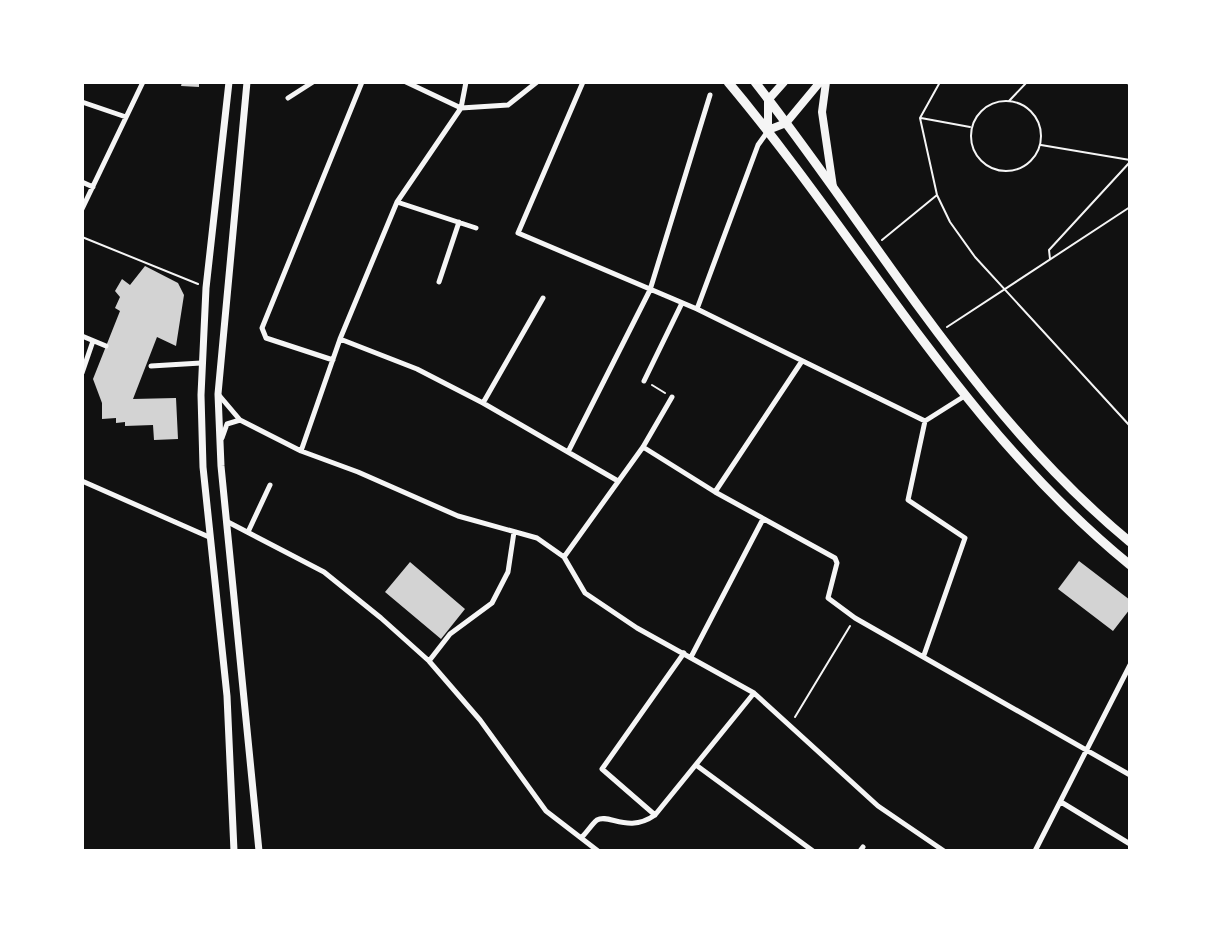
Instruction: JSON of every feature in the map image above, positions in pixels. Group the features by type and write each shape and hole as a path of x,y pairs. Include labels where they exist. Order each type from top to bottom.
{"main road":[{"path":"728,82 768,130 963,397 1073,516 1130,565"},
{"path":"755,82 937,334 1038,455 1083,503 1130,542"},
{"path":"768,130 768,100 785,82"},
{"path":"768,130 786,123 820,82"},
{"path":"826,82 821,113 833,187"}],"street":[{"path":"82,209 144,82"},
{"path":"229,82 206,288 201,363 203,467 226,696 234,851"},
{"path":"247,82 218,394 226,521 259,851"},
{"path":"288,98 313,82"},
{"path":"333,360 266,338 262,334 262,328 362,82"},
{"path":"406,82 461,108 508,105 537,82"},
{"path":"302,452 340,340 397,202 461,108 466,82"},
{"path":"583,82 518,233 697,309 925,421"},
{"path":"568,452 650,290 710,95"},
{"path":"82,102 126,117"},
{"path":"697,309 758,145 768,130"},
{"path":"82,182 93,187"},
{"path":"397,202 476,228"},
{"path":"439,282 459,222"},
{"path":"483,403 543,298"},
{"path":"644,381 682,303"},
{"path":"82,336 106,346"},
{"path":"340,340 417,369 483,403 618,481"},
{"path":"82,373 93,341"},
{"path":"715,492 802,361"},
{"path":"151,366 201,363"},
{"path":"218,394 228,402 240,420 302,452 358,472 458,516 537,538 564,557 584,593 754,693 878,806 944,851"},
{"path":"564,557 643,447 672,397"},
{"path":"924,655 965,538 908,500 925,421 963,397"},
{"path":"220,442 227,424 240,420"},
{"path":"643,447 715,492 837,560 828,598 855,618 924,655 1086,753 1130,775"},
{"path":"82,481 209,537"},
{"path":"248,531 270,485"},
{"path":"691,657 763,519"},
{"path":"226,521 324,572 429,661 480,720 546,811 598,851"},
{"path":"429,661 450,634 492,603 508,572 514,532"},
{"path":"655,815 602,769 684,653"},
{"path":"1035,851 1130,665"},
{"path":"582,837 596,821 603,818 634,825 655,815 754,693"},
{"path":"696,765 813,851"},
{"path":"1061,802 1130,844"}],"path":[{"path":"940,82 920,118 937,195 950,222 975,257 1130,426"},
{"path":"1008,102 1027,82"},
{"path":"1008,102 1027,108 1035,117 1041,131 1040,145 1034,157 1024,167 1011,171 997,170 985,164 975,154 971,140 971,127 978,114 989,105 1008,102"},
{"path":"920,118 971,127"},
{"path":"1040,145 1130,161"},
{"path":"1050,260 1049,250 1130,161"},
{"path":"875,245 937,195"},
{"path":"937,334 1130,207"},
{"path":"82,237 206,288"},
{"path":"644,381 672,397"},
{"path":"789,727 855,618"}],"building":[{"path":"182,82 199,82 199,87 181,86"},
{"path":"145,266 178,283 184,295 176,346 157,337 133,399 176,398 178,439 154,440 153,425 125,426 125,422 116,423 116,418 102,419 102,403 93,379 120,311 115,308 120,297 115,291 122,279 130,285"},
{"path":"1079,561 1130,600 1130,609 1113,631 1058,589"},
{"path":"410,562 465,609 441,639 385,592"}]}
